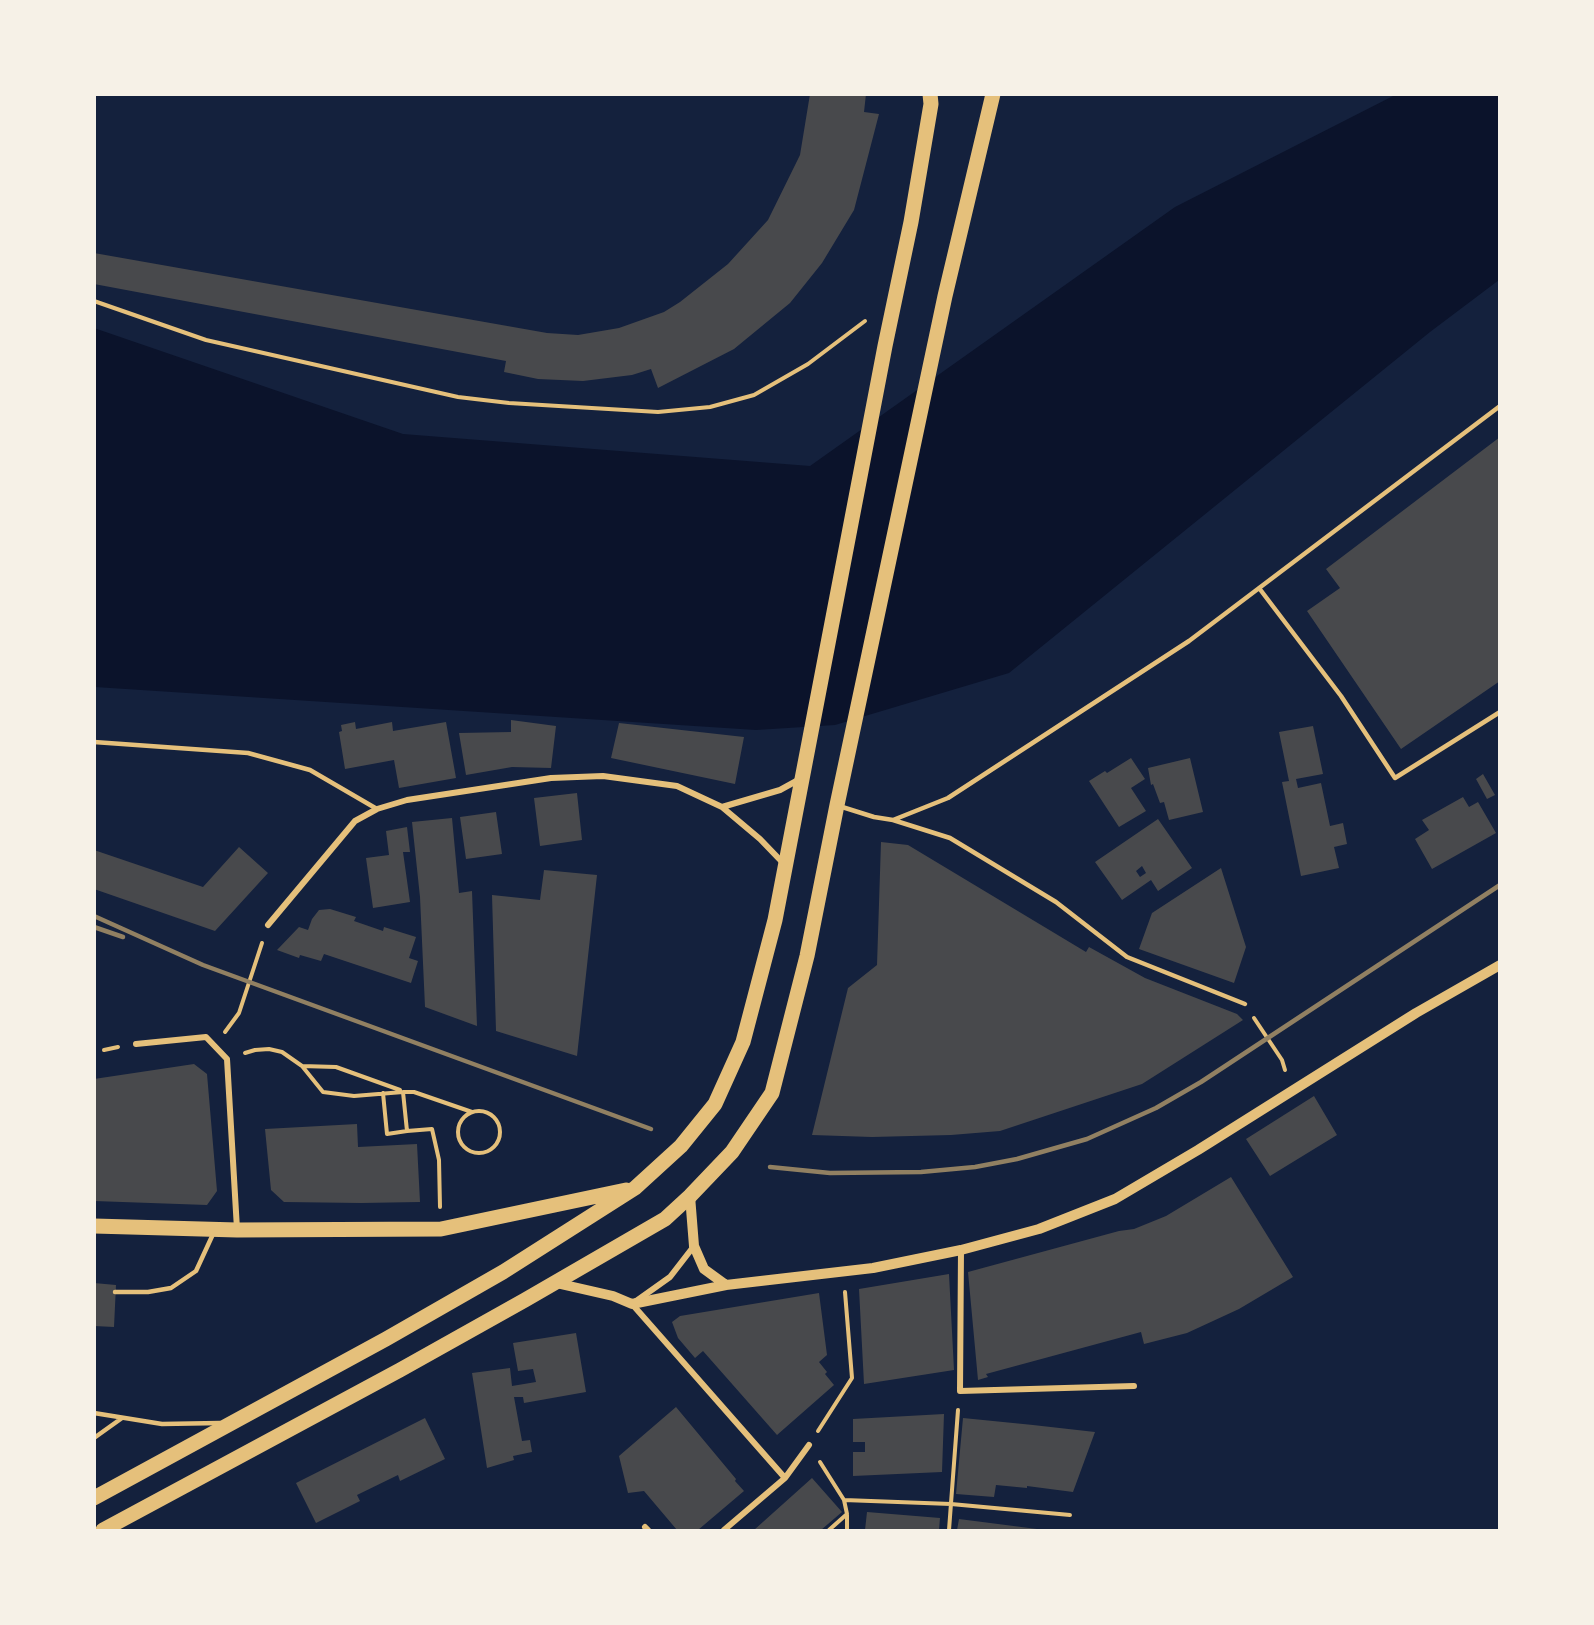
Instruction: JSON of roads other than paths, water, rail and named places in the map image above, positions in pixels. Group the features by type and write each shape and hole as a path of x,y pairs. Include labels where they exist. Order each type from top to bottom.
{"main road":[{"path":"94,1498 386,1340 503,1272 635,1188 681,1146 715,1104 743,1042 775,920 885,346 911,222 931,104 930,94"},
{"path":"103,1530 400,1370 665,1219 732,1152 772,1092 807,956 934,346 993,94"},
{"path":"94,1226 237,1230 441,1229 635,1188"}],"street":[{"path":"268,925 355,821 377,809 407,800 551,778 603,776 677,786 722,807 760,839 785,865"},
{"path":"722,807 780,790 802,778"},
{"path":"632,1304 726,1285 873,1268 961,1250 1039,1230 1114,1199 1198,1150 1416,1013 1500,965"},
{"path":"136,1044 206,1037 227,1059 237,1230"},
{"path":"690,1196 694,1246 704,1269 726,1285"},
{"path":"632,1304 670,1277 694,1246"},
{"path":"961,1250 960,1391 1134,1386"},
{"path":"556,1283 613,1296 632,1304 785,1478"},
{"path":"724,1530 785,1478 809,1445"}],"lane":[{"path":"893,820 948,798 1189,641 1500,406"},
{"path":"1259,588 1341,696 1395,778 1500,712"},
{"path":"94,742 248,753 309,770 377,809"},
{"path":"837,805 950,838 1056,902 1127,957 1245,1004"},
{"path":"115,1292 148,1292 171,1288 196,1271 216,1229"},
{"path":"94,1413 162,1424 232,1422"},
{"path":"94,1438 122,1418"}],"water":[{"path":"1395,95 1499,95 1499,280 1430,332 1009,673 835,725 756,730 95,687 94,328 403,434 810,466 1175,207"}],"railway":[{"path":"770,1167 830,1173 921,1172 975,1167 1017,1159 1087,1139 1156,1108 1201,1082 1500,885"},
{"path":"94,916 203,965 651,1129"},
{"path":"94,927 123,937"}]}
